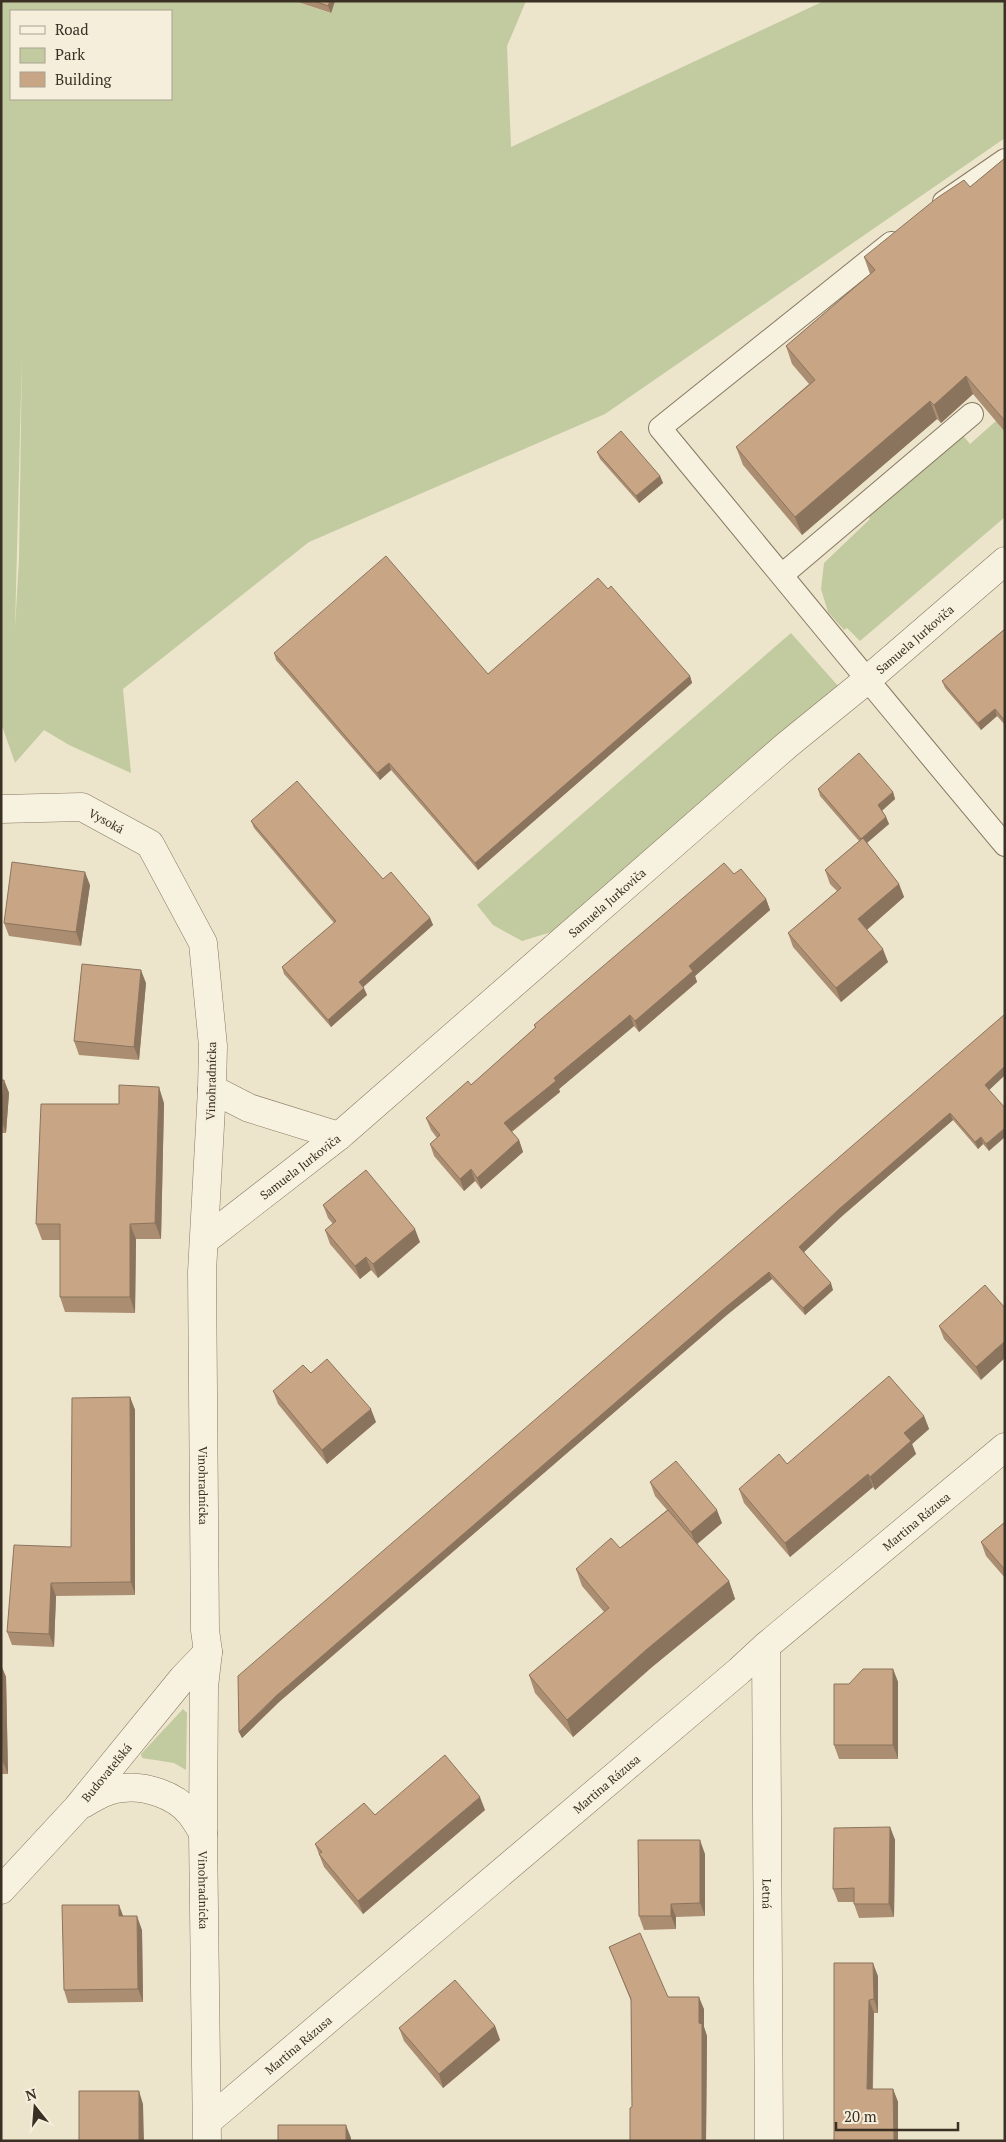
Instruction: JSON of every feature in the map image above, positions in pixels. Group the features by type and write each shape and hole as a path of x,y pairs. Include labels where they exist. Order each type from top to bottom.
{"street":[{"name":"Samuela Jurkoviča","path":"205,1240 339,1136 787,745 867,680 1005,562"},
{"name":"Vysoká","path":"1,809 82,808 150,844"},
{"name":"Vinohradnícka","path":"150,844 203,943 213,1046 202,1272 205,1620 208,1652 204,1687 203,1833 207,2131"},
{"path":"212,1089 249,1108 339,1136"},
{"name":"Martina Rázusa","path":"207,2131 766,1646 1005,1447"},
{"name":"Letná","path":"766,1646 770,2141"},
{"name":"Budovateľská","path":"1,1890 77,1808 183,1678 208,1652"},
{"path":"77,1808 98,1794 122,1788 146,1789 170,1798 189,1812 203,1833"}],"lane":[{"path":"929,213 1005,160"},
{"path":"906,231 660,428 1005,845"},
{"path":"782,575 972,414"}],"green space":[{"path":"1,1 295,1 330,13 335,1 526,1 507,46 511,147 824,1 1005,1 1005,138 605,414 309,542 123,689 131,773 69,745 44,730 15,763 1,723","holes":["22,355 19,559 15,628"]},
{"path":"996,421 1005,432 1005,517 860,641 847,628 844,630 828,612 821,589 824,563 870,519 865,512 960,432 970,444"},
{"path":"791,633 839,687 558,930 522,941 493,925 477,905"},
{"path":"183,1709 187,1713 186,1770 174,1763 142,1758 141,1754"}],"building":[{"path":"314,1 330,1 328,6"},
{"path":"1005,158 1005,421 966,376 934,405 930,401 795,517 736,447 815,380 786,346 875,270 864,257 937,198 964,180 970,187"},
{"path":"621,431 660,476 636,496 597,452"},
{"path":"386,556 488,674 598,578 608,589 611,586 690,676 475,863 389,763 377,773 274,653"},
{"path":"1005,629 1005,721 995,709 978,723 942,681"},
{"path":"859,753 893,792 878,805 886,817 861,839 818,789"},
{"path":"297,781 383,879 391,872 430,918 359,982 364,988 328,1020 282,967 336,921 251,821"},
{"path":"863,838 899,884 858,919 883,949 836,988 788,933 841,888 825,870"},
{"path":"12,862 85,872 76,932 4,923"},
{"path":"724,863 734,874 741,869 766,899 689,966 693,971 635,1021 630,1015 554,1078 556,1081 504,1123 519,1140 477,1178 471,1169 460,1179 430,1144 440,1135 426,1118 468,1081 471,1085 536,1027 534,1025"},
{"path":"82,964 141,970 134,1047 74,1041"},
{"path":"1005,1014 1005,1066 985,1085 1005,1108 1005,1128 986,1144 981,1137 975,1142 950,1113 838,1210 799,1247 831,1283 803,1308 769,1272 277,1695 239,1732 238,1676"},
{"path":"1,1080 4,1080 1,1118"},
{"path":"119,1085 159,1087 155,1223 130,1224 130,1297 60,1297 60,1224 36,1224 41,1104 119,1104"},
{"path":"366,1170 415,1229 373,1264 366,1257 355,1266 325,1230 336,1221 323,1205"},
{"path":"985,1285 1005,1308 1005,1341 976,1367 939,1326"},
{"path":"327,1359 371,1409 322,1450 273,1391 303,1365 311,1373"},
{"path":"889,1376 924,1416 904,1433 911,1441 870,1477 868,1474 785,1543 739,1489 779,1454 787,1464"},
{"path":"130,1397 131,1582 51,1583 49,1634 7,1632 14,1545 71,1547 72,1398"},
{"path":"676,1461 717,1510 691,1532 650,1482"},
{"path":"668,1510 729,1581 646,1650 567,1720 529,1675 609,1608 576,1569 611,1538 620,1548"},
{"path":"1005,1522 1005,1570 981,1542"},
{"path":"1,1668 3,1762 1,1762"},
{"path":"863,1669 893,1669 893,1745 834,1745 834,1684 849,1684"},
{"path":"445,1755 480,1797 358,1901 319,1854 322,1852 315,1844 364,1803 375,1815"},
{"path":"890,1827 889,1904 854,1904 854,1888 833,1889 834,1828"},
{"path":"638,1840 700,1840 700,1903 671,1904 671,1916 639,1916"},
{"path":"62,1905 119,1905 119,1916 137,1916 138,1989 64,1990"},
{"path":"640,1933 668,1997 699,1997 699,2023 702,2024 702,2141 630,2141 630,2108 632,2107 631,1999 609,1947"},
{"path":"834,1963 873,1963 874,1999 869,2000 867,2089 893,2089 894,2141 834,2141"},
{"path":"455,1980 495,2026 439,2074 399,2028"},
{"path":"79,2091 139,2091 139,2141 79,2141"},
{"path":"278,2125 346,2125 346,2141 278,2141"}]}
